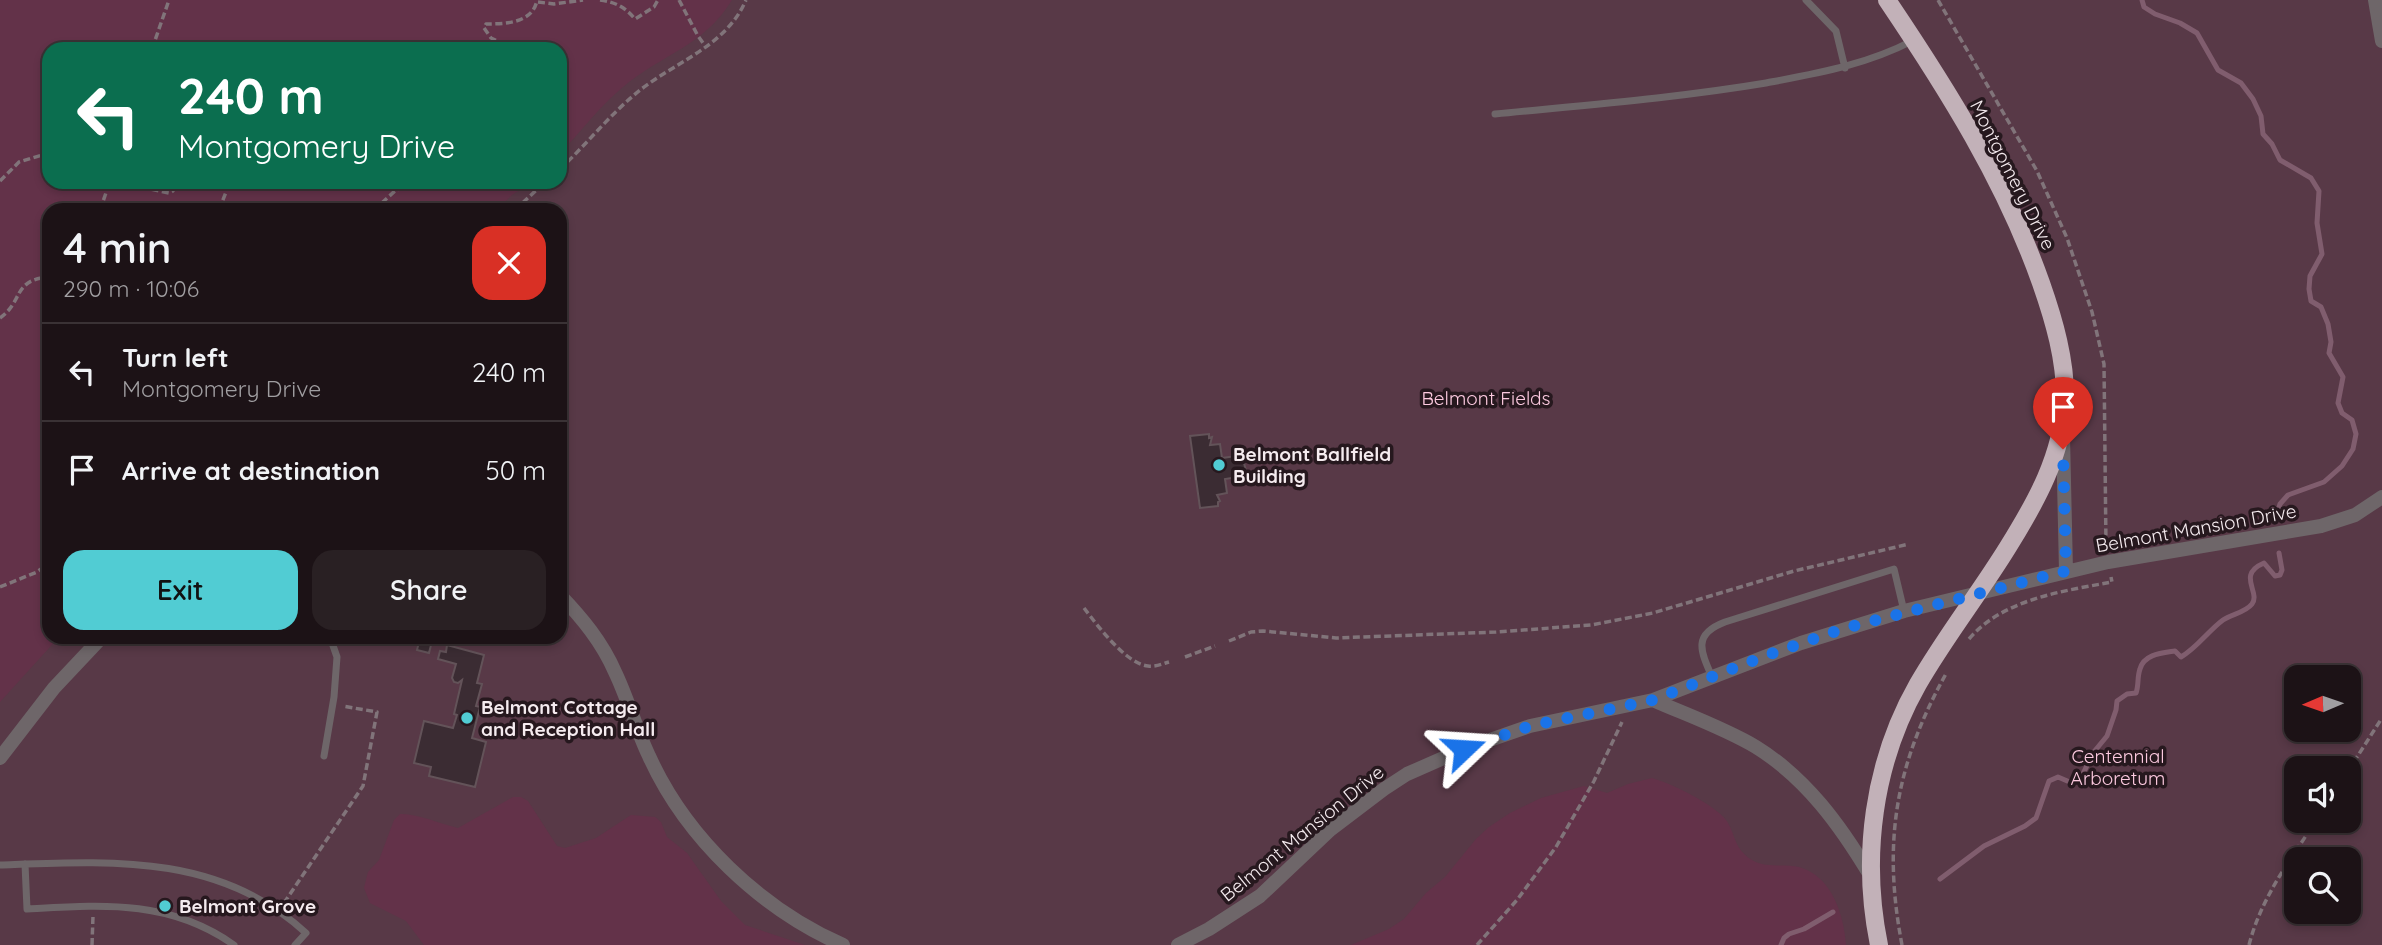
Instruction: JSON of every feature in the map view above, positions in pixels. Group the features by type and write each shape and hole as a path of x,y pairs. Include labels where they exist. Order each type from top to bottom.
{"main road":[{"name":"Montgomery Drive","path":"1879,945 1870,875 1873,819 1878,788 1895,733 1927,669 1977,595 2036,500 2050,471 2063,425 2064,380 2062,357 2035,264 1987,162 1915,40 1888,0"}],"street":[{"path":"2375,0 2382,38"},
{"name":"Montgomery Drive","path":"2063,425 2066,571"},
{"name":"Belmont Mansion Drive","path":"1178,945 1209,929 1260,896 1330,830 1384,789 1407,775 1464,749 1530,726 1653,700 1811,639 1904,611 2066,571 2321,526 2355,514 2382,497"},
{"path":"567,602 605,651 649,757 671,796 706,842 756,891 803,925 843,945"},
{"path":"0,758 54,688 95,644"},
{"path":"1653,700 1732,735 1776,761 1829,813 1870,875"}],"lane":[{"path":"1806,0 1836,31 1845,68"},
{"path":"1495,114 1712,92 1845,68 1894,51 1915,40"},
{"path":"1712,677 1705,662 1702,641 1705,633 1725,622 1894,569 1904,611"},
{"path":"324,756 333,704 337,657 332,644"},
{"path":"0,865 93,862 147,864 198,873 230,884 278,911 306,933 295,945"},
{"path":"24,864 27,909 93,905 153,909 192,922 234,945"}],"path":[{"path":"154,42 169,0"},
{"path":"500,42 486,32 486,24 502,24 530,16 538,1 554,4 583,0"},
{"path":"600,0 612,2 627,10 635,19 654,8 658,0"},
{"path":"679,0 706,47"},
{"path":"567,162 632,96 726,31 746,0"},
{"path":"1938,0 2037,171 2067,238 2092,312 2104,364 2106,547"},
{"path":"0,181 19,162 42,155"},
{"path":"150,189 169,193 174,189"},
{"path":"381,203 399,189"},
{"path":"522,203 538,189"},
{"path":"0,317 11,307 27,282 42,279"},
{"path":"1229,642 1251,632 1263,631 1336,638 1496,632 1591,625 1653,612 1794,571 1909,544"},
{"path":"0,587 42,568"},
{"path":"1962,649 1978,629 2001,613 2042,598 2112,582 2111,577"},
{"path":"1084,608 1133,661 1150,667 1169,662"},
{"path":"1185,657 1215,646"},
{"path":"1902,945 1896,904 1893,845 1898,804 1920,723 1948,670"},
{"path":"278,911 363,786 377,712 333,704"},
{"path":"1478,945 1517,900 1556,847 1594,781 1629,704"},
{"path":"2358,756 2382,718"},
{"path":"2249,945 2260,911 2271,890 2308,833"},
{"path":"92,945 93,905"}],"green space":[{"path":"0,0 2382,0 2382,945 0,945"}],"shaded area":[{"path":"0,0 732,0 708,29 615,94 567,146 567,42 42,42 42,189 521,189 503,203 42,203 42,644 53,644 0,702"},
{"path":"1652,778 1692,795 1720,814 1729,825 1741,851 1752,860 1763,864 1799,867 1820,879 1828,888 1839,910 1846,945 1351,945 1389,929 1404,919 1426,893 1445,877 1476,839 1510,813 1541,798 1584,786 1607,793"},
{"path":"513,797 528,801 557,846 565,848 596,838 631,815 655,817 661,822 667,837 687,853 721,901 745,925 805,945 424,945 406,921 370,903 364,888 368,872 379,860 394,820 400,814 458,828"}],"building":[{"name":"Belmont Ballfield Building","path":"1209,434 1209,438 1212,437 1210,445 1220,444 1222,458 1242,455 1246,471 1244,476 1225,479 1227,493 1217,495 1220,501 1218,506 1200,508 1190,436"},
{"path":"418,644 431,644 429,653 417,650"},
{"name":"Belmont Cottage and Reception Hall","path":"447,645 484,655 477,683 482,684 476,706 480,707 472,738 486,742 475,787 429,776 431,767 414,763 424,721 453,728 457,715 454,714 462,680 458,683 452,678 456,664 438,659 440,651 446,652"}],"waterway":[{"path":"2142,0 2144,7 2155,14 2180,23 2197,33 2218,70 2241,83 2253,99 2261,116 2263,134 2280,160 2311,178 2319,191 2317,223 2322,254 2310,276 2309,289 2311,301 2321,307 2328,324 2331,342 2329,353 2343,377 2338,403 2342,413 2352,420 2356,434 2353,449 2342,466 2324,482 2288,495 2280,504 2277,514"},
{"path":"1940,879 1984,846 2036,818 2049,781 2058,777 2072,783 2080,780 2093,753 2107,736 2117,701 2127,694 2136,693 2139,672 2145,660 2154,655 2175,651 2181,657 2223,620 2249,607 2254,599 2250,578 2252,573 2264,563 2275,576 2280,575 2282,570 2279,553"},
{"path":"1781,945 1789,934 1804,929 1833,912"}],"place":[{"name":"Belmont Ballfield Building","path":"1219,465"},
{"name":"Belmont Cottage and Reception Hall","path":"467,718"},
{"name":"Belmont Grove","path":"165,906"}],"route":[{"path":"1464,749 1530,726 1653,700 1842,629 2066,571 2063,449"}],"park label":[{"name":"Belmont Fields","path":"1486,398"},
{"name":"Centennial Arboretum","path":"2118,767"}]}
